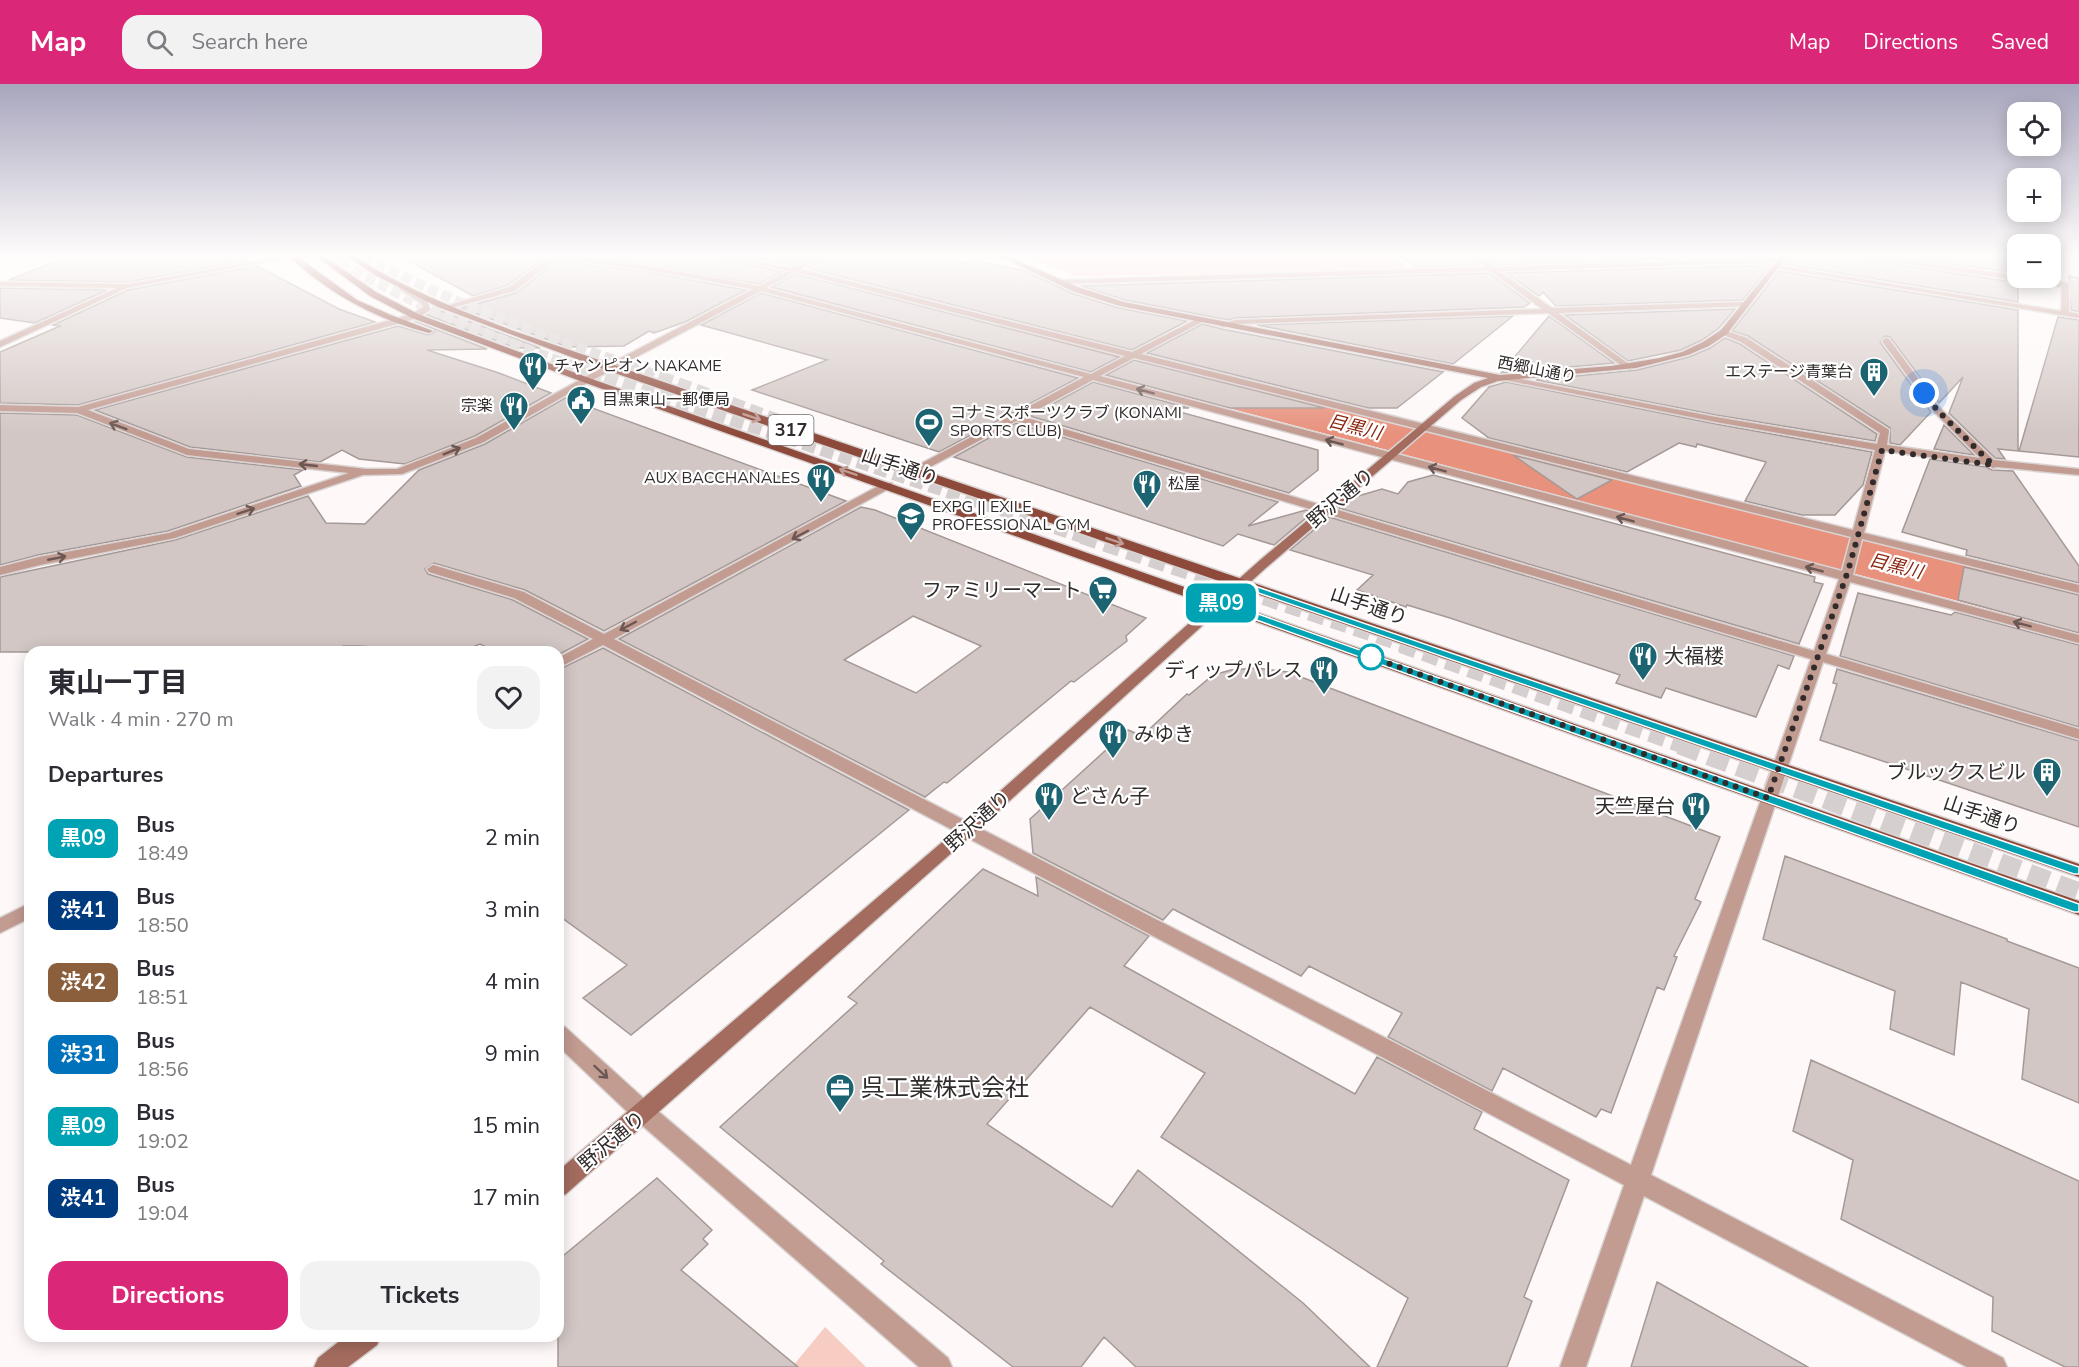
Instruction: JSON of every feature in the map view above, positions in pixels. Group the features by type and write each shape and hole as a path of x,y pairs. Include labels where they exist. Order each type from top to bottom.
{"main road":[{"name":"317","path":"383,315 530,358"},
{"name":"山手通り","path":"468,315 609,368 2079,871"},
{"name":"山手通り","path":"415,316 586,380 2079,908"}],"street":[{"path":"0,344 65,315"},
{"path":"78,410 187,452 366,472 398,472 480,440 586,380 711,315"},
{"path":"865,315 1847,574 2079,639"},
{"path":"966,315 1858,537 2079,589"},
{"name":"西郷山通り","path":"1175,315 1882,450 1993,465 2079,472"},
{"path":"1223,325 1234,322 1421,315"},
{"path":"1556,315 1626,366"},
{"path":"1421,429 1477,385 1500,378 1626,366 1698,348 1724,332 1737,315"},
{"path":"0,408 78,410 415,316"},
{"path":"913,472 1199,320"},
{"path":"1572,1367 1847,574 1885,432 1744,340 1724,332"},
{"path":"0,339 11,339"},
{"path":"1886,341 1937,410 1993,465"},
{"path":"1017,418 2079,734"},
{"name":"野沢通り","path":"564,1181 967,830 1220,604 1421,429"},
{"path":"0,571 39,561 171,536 366,472"},
{"path":"564,661 888,485"},
{"path":"433,569 519,596 1994,1367"},
{"path":"0,926 24,913"},
{"path":"564,1038 644,1113 939,1367"},
{"path":"327,1367 360,1342"}],"shaded area":[{"path":"825,1327 866,1367 792,1367"}],"building":[{"path":"0,315 53,315 35,323 0,318"},
{"path":"75,315 355,315 375,322 78,405 0,403 0,352 60,326 53,325"},
{"path":"427,315 451,315 540,348 516,348"},
{"path":"480,315 699,315 654,333 649,331 624,346 568,347"},
{"path":"720,315 843,315 1078,378 939,452 752,390 827,360 701,325"},
{"path":"877,315 955,315 1119,357 1091,372"},
{"path":"993,315 1155,315 1187,321 1132,350"},
{"path":"1202,315 1317,315 1235,318 1228,320"},
{"path":"1565,315 1730,315 1719,328 1702,340 1681,350 1628,361"},
{"path":"1745,315 2018,315 2018,451 1998,449 2005,459 1995,458 1949,413 1963,377 1939,403 1890,337 1885,336 1880,342 1931,412 1900,445 1890,443 1890,428 1748,336 1732,331"},
{"path":"1513,316 1453,364 1257,325"},
{"path":"1549,316 1614,363 1501,373"},
{"path":"2058,317 2079,320 2079,457 2019,451"},
{"path":"414,321 487,349 427,350 499,373 551,393 475,436 405,464 359,459 342,450 320,462 190,447 95,410 398,326 428,335 435,332 434,329"},
{"path":"1202,324 1443,372 1397,408 1368,408 1147,353"},
{"path":"1725,338 1740,344 1877,434 1875,441 1716,415 1536,380 1637,370 1689,357 1710,348"},
{"path":"1134,360 1325,408 1230,408 1106,375"},
{"path":"1093,382 1189,408 1180,408 1180,412 1318,450 1318,470 1289,493 1030,416"},
{"path":"1506,382 1716,424 1872,452 1863,485 1835,515 1802,515 1745,501 1766,462 1697,444 1696,447 1679,443 1627,472 1489,438 1462,418 1489,387"},
{"path":"565,398 846,501 604,631 525,590 434,563 425,569 428,574 513,600 588,639 564,652 564,646 484,646 480,644 475,646 24,646 24,652 0,652 0,577 175,540 308,496 326,523 365,524 419,470 485,444"},
{"path":"0,413 77,415 187,457 303,470 294,475 301,486 168,531 38,555 0,565"},
{"path":"1016,423 1278,502 1248,526 1306,510 1313,512 1274,545 1238,534 1223,546 954,457"},
{"path":"1944,425 1974,455 1934,449"},
{"path":"1513,455 1612,480 1577,499"},
{"path":"1930,459 1986,467 1992,470 2013,471 2079,566 2079,583 1966,555 1967,550 1902,532"},
{"path":"1433,475 1815,577 1814,582 1823,584 1799,644 1339,508 1351,498 1382,489 1398,494 1408,482"},
{"path":"861,507 875,510 1146,618 1126,636 1127,641 1074,682 1071,681 947,783 944,782 925,797 619,639","holes":["913,616 981,646 916,693 844,660"]},
{"path":"1329,517 1794,656 1789,669 1778,665 1756,717 1666,688 1661,698 1616,683 1620,675 1450,618 1407,605 1406,607 1357,590 1373,575 1290,550"},
{"path":"1964,567 2079,595 2079,633 1958,600"},
{"path":"1858,593 1951,615 1955,612 2079,645 2079,727 1840,656"},
{"path":"603,648 909,810 631,1035 583,998 627,965 564,919 564,667"},
{"path":"1257,668 1288,672 1720,837 1695,899 1701,902 1674,956 1677,957 1664,990 1657,987 1611,1113 1601,1109 1596,1117 1503,1068 1492,1091 1388,1037 1402,1013 1309,966 1301,976 1173,909 1163,920 1033,853 1030,819 1128,730 1142,736 1187,694 1189,695 1213,675 1231,670"},
{"path":"1837,669 2079,741 2079,827 1820,740 1837,684 1833,683"},
{"path":"1785,856 2079,968 2079,1103 2022,1079 2029,1009 1961,982 1954,1055 1890,1029 1895,991 1763,939"},
{"path":"983,869 1038,896 1036,877 1149,936 1124,966 1355,1094 1377,1057 1482,1112 1474,1129 1569,1180 1524,1297 1532,1301 1507,1367 1377,1367 1408,1298 1161,1137 1205,1073 1090,1007 987,1124 1112,1207 1138,1170 1303,1303 1370,1367 1136,1367 1104,1337 1081,1367 1013,1367 881,1264 884,1261 720,1127 857,1003 848,997"},
{"path":"1811,1060 2079,1181 2079,1367 2065,1367 1992,1331 1993,1297 1841,1219 1853,1160 1793,1131"},
{"path":"657,1178 712,1230 703,1239 708,1244 681,1270 798,1367 558,1367 558,1342 564,1342 564,1255"},
{"path":"1657,1282 1808,1367 1631,1367"}],"waterway":[{"name":"目黒川","path":"1005,336 2079,613"}],"tunnel":[{"path":"444,315 537,353 609,378"},
{"path":"492,315 665,378"},
{"path":"605,377 1086,538"},
{"path":"660,377 807,431"},
{"path":"1082,536 1412,647"},
{"path":"1401,645 1684,746"},
{"path":"1680,744 2079,893"}],"bus line":[{"name":"黒09","path":"2079,871 1243,585 1220,604 2079,908"}],"place":[{"name":"チャンピオン NAKAME","path":"533,392"},
{"name":"エステージ青葉台","path":"1874,398"},
{"name":"目黒東山一郵便局","path":"581,426"},
{"name":"宗楽","path":"514,432"},
{"name":"コナミスポーツクラブ (KONAMI SPORTS CLUB)","path":"929,448"},
{"name":"AUX BACCHANALES","path":"821,504"},
{"name":"松屋","path":"1147,510"},
{"name":"EXPG || EXILE PROFESSIONAL GYM","path":"911,542"},
{"name":"ファミリーマート","path":"1103,616"},
{"name":"大福楼","path":"1643,682"},
{"name":"ディップパレス","path":"1324,696"},
{"name":"みゆき","path":"1113,760"},
{"name":"ブルックスビル","path":"2047,798"},
{"name":"どさん子","path":"1049,822"},
{"name":"天竺屋台","path":"1696,832"},
{"name":"呉工業株式会社","path":"840,1114"}],"route":[{"path":"1371,657 1365,655 1768,798 1848,571 1882,450 1993,465 1937,410 1924,393"}]}
